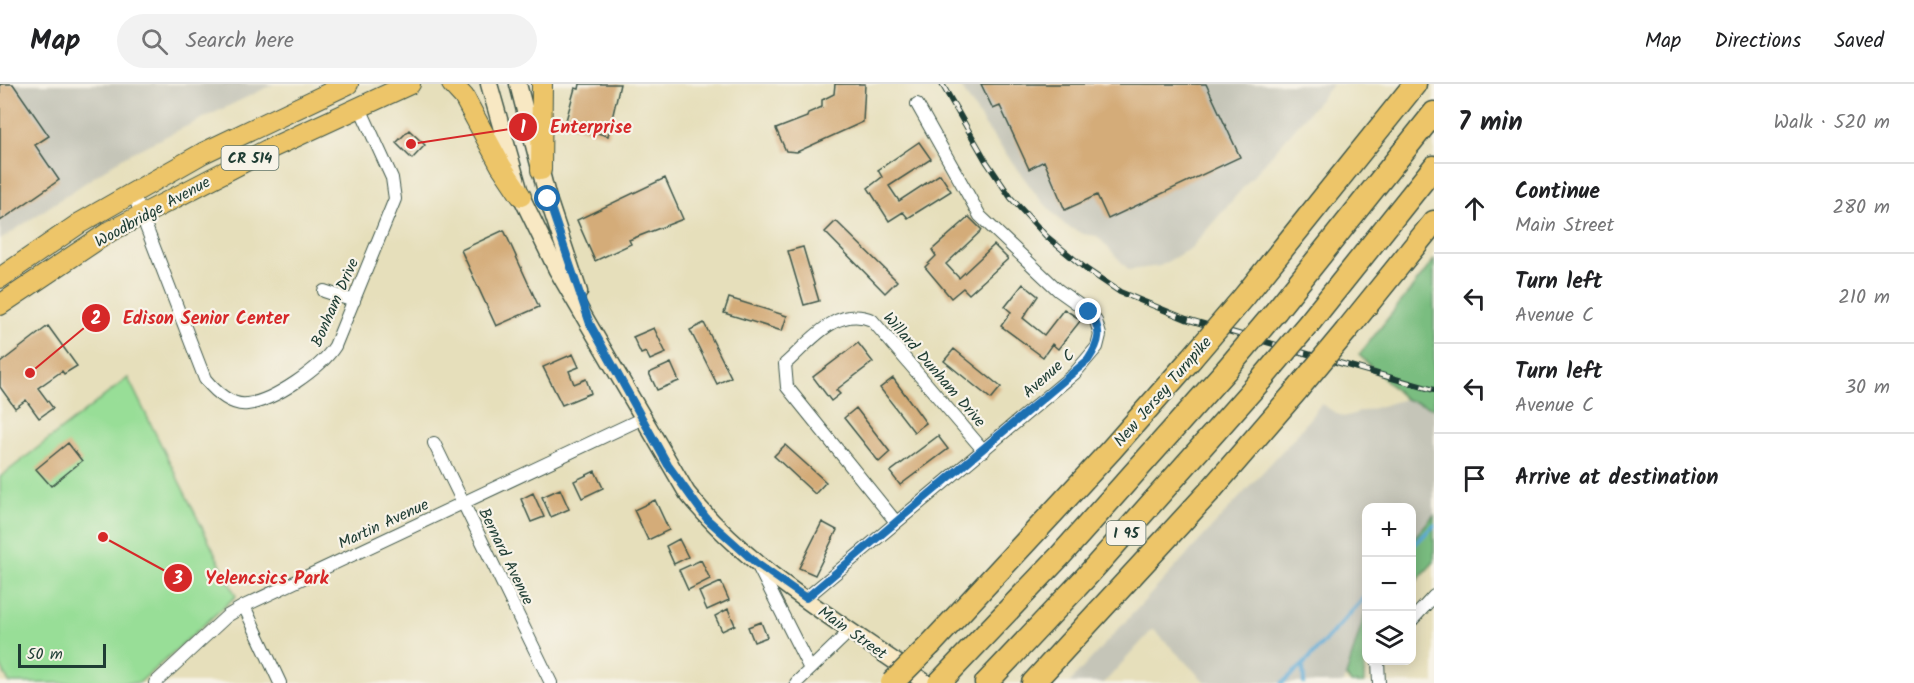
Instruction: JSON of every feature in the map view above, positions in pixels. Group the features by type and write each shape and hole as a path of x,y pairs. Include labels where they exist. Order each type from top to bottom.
{"highway":[{"name":"New Jersey Turnpike","path":"892,683 1111,450 1191,359 1244,297 1415,84"},
{"name":"New Jersey Turnpike","path":"939,683 1147,461 1227,369 1434,113"},
{"name":"I 95","path":"986,683 1086,578 1261,380 1434,167"},
{"name":"I 95","path":"1033,683 1193,510 1297,390 1434,222"}],"main road":[{"name":"Woodbridge Avenue","path":"0,278 80,223 203,153 348,84"},
{"path":"452,84 464,97 501,166 521,196"},
{"name":"Main Street","path":"489,84 521,196 557,270 590,324 668,465 700,510 756,563 926,683"},
{"name":"Main Street","path":"518,84 550,208 590,324"},
{"path":"541,170 542,84"},
{"name":"Woodbridge Avenue","path":"0,305 109,232 247,160 412,85"}],"street":[{"name":"Avenue C","path":"806,598 984,451 1081,367 1097,347 1100,335 1096,321 1089,312 1058,290 980,216 916,104"},
{"name":"Bonham Drive","path":"133,193 205,379 216,393 235,402 247,404 262,399 312,373 327,359 354,301 394,199 392,178 360,108"},
{"path":"324,291 354,301"},
{"name":"Willard Dunham Drive","path":"896,522 787,387 785,364 834,321 848,315 861,315 872,320 984,451"},
{"name":"Martin Avenue","path":"155,683 227,616 244,606 641,419"},
{"name":"Bernard Avenue","path":"434,443 551,683"},
{"path":"756,563 810,669"},
{"path":"1416,616 1434,596"},
{"path":"244,606 280,683"},
{"path":"796,683 851,630"},
{"path":"1378,665 1379,683"}],"shaded area":[{"path":"0,84 274,84 125,156 0,240"},
{"path":"959,84 1333,84 1191,248 1160,266 1129,270 1097,236 1083,234 1065,225 1038,197 984,124"},
{"path":"1405,399 1434,408 1434,515 1416,535 1416,503 1362,503 1362,623 1344,683 1206,683 1153,629 1104,683 1069,683 1295,437 1321,404 1343,417"}],"green space":[{"path":"1434,260 1434,408 1405,399 1359,355"},
{"path":"128,378 236,596 139,683 9,683 0,664 0,477"},
{"path":"1434,515 1434,562 1416,582 1416,557 1416,535"},
{"path":"1362,623 1364,683 1351,683 1346,676"}],"building":[{"path":"0,84 13,84 49,136 35,145 59,180 0,221"},
{"path":"580,84 620,84 608,136 565,124 575,88 579,89"},
{"path":"835,84 865,84 863,122 797,152 786,151 776,129 807,117 808,113 822,107 822,100 834,94"},
{"path":"981,84 1206,84 1240,157 1108,219 1097,195 1065,210 1044,161 1029,169 1000,106 993,109"},
{"path":"409,130 425,145 412,159 396,143"},
{"path":"919,142 931,159 889,186 899,201 940,174 951,191 908,218 903,212 889,221 868,188 882,177 878,170"},
{"path":"665,178 683,219 629,240 631,244 595,261 577,220"},
{"path":"969,217 982,230 946,264 959,278 994,245 1008,259 969,294 963,288 951,298 925,267 936,256 932,250"},
{"path":"836,221 897,281 885,293 825,232"},
{"path":"504,230 539,307 496,326 461,250"},
{"path":"803,247 819,301 804,305 788,251"},
{"path":"1023,284 1038,296 1023,318 1044,335 1064,309 1081,320 1058,349 1052,344 1043,357 1001,326 1011,312 1005,307"},
{"path":"729,298 787,316 782,331 724,313"},
{"path":"704,323 731,377 717,384 690,330"},
{"path":"48,326 77,366 64,374 62,371 38,388 53,408 39,418 26,400 15,408 0,387 0,363"},
{"path":"654,328 666,353 650,360 646,352 641,354 633,337"},
{"path":"858,343 873,362 836,390 840,394 831,401 813,377"},
{"path":"954,349 1001,387 991,399 944,361"},
{"path":"573,354 579,367 569,371 574,384 586,379 591,393 562,405 543,367"},
{"path":"671,363 679,381 657,390 649,373"},
{"path":"893,378 926,423 914,432 880,388"},
{"path":"856,408 890,452 879,462 844,418"},
{"path":"938,436 948,449 900,485 890,472"},
{"path":"68,443 82,461 51,486 36,469"},
{"path":"785,445 826,482 815,494 774,456"},
{"path":"595,471 603,488 582,498 574,481"},
{"path":"560,489 569,509 551,517 542,497"},
{"path":"533,493 544,517 531,522 521,499"},
{"path":"655,500 669,530 648,540 634,510"},
{"path":"822,522 837,530 815,575 799,568"},
{"path":"679,539 688,557 674,564 666,546"},
{"path":"701,560 710,579 688,590 679,570"},
{"path":"721,582 729,600 707,610 699,592"},
{"path":"728,609 735,625 722,631 715,616"},
{"path":"761,622 767,637 754,642 748,627"}],"waterway":[{"path":"1416,543 1434,525"},
{"path":"1282,683 1303,665 1362,600"},
{"path":"1303,666 1304,683"}],"railway":[{"path":"942,84 986,161 1011,198 1046,236 1086,269 1120,292 1186,319 1434,390"}],"place":[{"name":"Enterprise","path":"411,144"},
{"name":"Edison Senior Center","path":"30,373"},
{"name":"Yelencsics Park","path":"103,537"}],"route":[{"path":"548,199 590,324 668,465 707,519 756,563 806,598 984,451 1088,360 1097,347 1100,335 1096,321 1089,312"}]}
